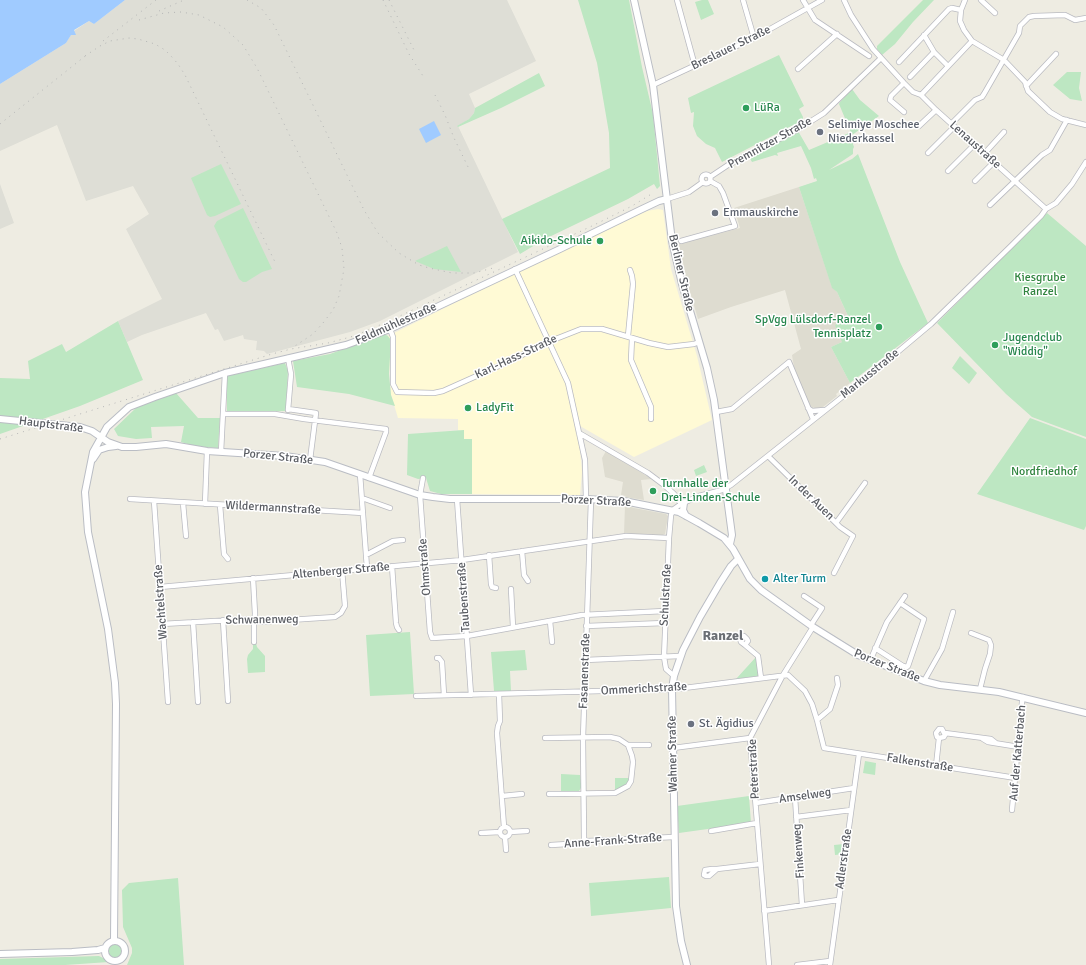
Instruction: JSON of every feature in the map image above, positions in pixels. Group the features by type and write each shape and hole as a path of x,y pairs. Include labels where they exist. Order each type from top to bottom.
{"main road":[{"name":"Berliner Straße","path":"634,0 653,86 672,241 710,383 716,412 732,535 730,544"},
{"name":"Feldmühlestraße","path":"114,940 116,704 111,646 88,532 85,492 89,466 93,452 100,437 110,424 133,405 225,373 346,345 390,329 661,200 667,199"},
{"name":"Hauptstraße","path":"0,419 80,427 92,431 100,437"},
{"name":"Porzer Straße","path":"100,437 118,446 136,447 166,444 207,451 263,454 310,460 339,466 420,495 442,498 588,499 624,501 673,511 686,516 719,534 730,544 750,579 761,590 845,648 870,661 924,681 940,685 980,689 1023,697 1086,713"},
{"path":"89,466 99,450 118,446"},
{"path":"682,504 686,516"},
{"name":"Wahner Straße","path":"687,965 681,941 676,906 672,689 680,656 720,583 731,566 738,559"},
{"path":"0,954 98,950 105,948 114,940 120,942 125,950 121,958 115,963 106,955 101,953 72,952"},
{"path":"105,948 106,955"}],"street":[{"path":"677,0 695,66"},
{"path":"742,0 754,38"},
{"path":"803,0 815,20 869,56"},
{"name":"Breslauer Straße","path":"653,86 754,38 822,0"},
{"name":"Lenaustraße","path":"844,0 862,33 880,59 913,92 921,95 974,145 1046,209"},
{"path":"965,0 961,10 961,24 972,41 1004,60 1023,80 1028,91 1056,116 1086,126"},
{"path":"981,0 994,13"},
{"path":"899,62 949,9 952,8 961,10"},
{"path":"928,153 975,100 982,97 1019,33 1020,26 1029,17 1064,15 1075,20 1086,18"},
{"path":"798,69 837,34"},
{"path":"924,35 934,52 948,66"},
{"path":"921,95 972,41"},
{"path":"910,77 934,52"},
{"path":"1026,86 1056,54"},
{"name":"Premnitzer Straße","path":"667,199 689,192 703,182 706,184 728,165 797,130 817,117 834,104 880,59"},
{"path":"904,83 890,98 890,100 904,112"},
{"path":"919,126 936,110"},
{"path":"990,205 1042,155 1050,150 1067,120"},
{"path":"984,154 1004,132"},
{"path":"948,171 974,145"},
{"path":"975,181 994,162"},
{"name":"Markusstraße","path":"673,511 682,504 699,496 722,490 731,485 934,322 1036,221 1046,209 1051,207 1060,198 1072,184 1086,162"},
{"name":"Premnitzer Straße","path":"703,182 703,176 706,175 710,179"},
{"path":"681,241 735,226 723,193 719,186 710,179"},
{"name":"Fasanenstraße","path":"515,269 568,383 575,422 585,460 590,542 583,738 584,839 587,841"},
{"path":"630,270 633,284 630,337 631,360 651,407 651,418"},
{"name":"Karl-Hass-Straße","path":"390,329 393,337 393,384 397,392 443,391 548,342 581,329 602,329 668,347 699,342"},
{"path":"288,358 291,374 288,416"},
{"path":"716,412 732,409 789,362 813,419"},
{"path":"221,452 225,373"},
{"path":"808,408 816,411 825,410"},
{"path":"288,409 316,413 310,460"},
{"path":"224,414 267,413 386,429 370,478"},
{"path":"579,433 656,479 674,494 682,504"},
{"path":"204,504 207,451"},
{"name":"In der Auen","path":"768,456 836,523 865,483"},
{"path":"360,474 367,568"},
{"name":"Ohmstraße","path":"424,478 420,495 430,632 432,638 467,636"},
{"path":"362,498 390,508"},
{"name":"Wildermannstraße","path":"130,499 363,513"},
{"name":"Taubenstraße","path":"457,499 471,695"},
{"name":"Wachtelstraße","path":"154,501 168,702"},
{"path":"183,503 186,536"},
{"path":"220,505 224,554 228,559"},
{"name":"Schulstraße","path":"673,511 669,538 664,657 666,669 674,676"},
{"path":"834,573 854,536 836,523"},
{"name":"Altenberger Straße","path":"160,587 462,560 489,555 635,536 669,538"},
{"path":"366,555 393,540 403,540"},
{"path":"522,551 524,575 528,581"},
{"path":"489,555 491,584 492,587 496,588"},
{"path":"392,566 396,627 398,630"},
{"name":"Schwanenweg","path":"162,624 250,619 259,622 331,618 341,613 345,606 342,570"},
{"path":"253,578 255,614 254,642"},
{"path":"511,589 513,628"},
{"name":"Peterstraße","path":"769,965 750,738 783,675 822,608 804,596"},
{"path":"870,661 887,622 905,596"},
{"path":"875,648 907,668 924,619 900,602"},
{"path":"467,636 587,615 665,611"},
{"path":"924,681 942,649 953,612"},
{"path":"223,620 228,701"},
{"path":"550,621 552,642"},
{"path":"193,622 198,702"},
{"path":"586,626 665,623"},
{"path":"971,633 989,640 991,645 990,654 980,689"},
{"path":"745,645 758,656 761,678"},
{"path":"585,660 680,656"},
{"path":"437,658 442,662 444,695"},
{"path":"783,675 788,675 791,677 805,691 812,704 817,720 830,709 838,684 837,678"},
{"name":"Ommerichstraße","path":"416,696 672,689 783,675"},
{"path":"499,694 500,721 497,730 504,827 500,832"},
{"name":"Auf der Katterbach","path":"1012,810 1023,697"},
{"name":"Falkenstraße","path":"817,720 824,748 1016,778"},
{"path":"936,766 939,738 936,735 939,729 942,729 945,733 982,737 988,742 1019,746"},
{"path":"939,738 944,737 945,733"},
{"path":"545,738 610,738 619,739 628,745 649,745"},
{"path":"673,748 750,738"},
{"path":"549,794 615,793 628,786 632,776 632,756 628,745"},
{"name":"Adlerstraße","path":"830,963 859,754"},
{"name":"Amselweg","path":"756,803 854,788"},
{"path":"502,796 522,794"},
{"name":"Finkenweg","path":"795,797 802,906"},
{"path":"796,817 851,810"},
{"path":"711,831 757,823"},
{"path":"504,827 510,832"},
{"path":"505,837 510,832 527,831"},
{"path":"481,833 500,832"},
{"path":"500,832 502,836 505,837 506,850"},
{"name":"Anne-Frank-Straße","path":"551,845 584,843 587,841 674,837"},
{"path":"717,869 760,864"},
{"path":"764,911 838,900"},
{"path":"797,965 830,963"}],"shaded area":[{"path":"125,0 507,0 536,61 469,94 475,108 474,113 469,119 458,126 518,252 380,321 350,332 267,354 264,351 256,350 257,341 244,339 243,335 224,341 218,329 215,330 206,313 142,335 127,342 118,321 162,299 126,229 149,214 133,186 86,201 57,125 0,151 0,84 66,43 71,35 75,35 74,31 89,21 94,24"},
{"path":"0,184 14,223 0,229"},
{"path":"799,187 832,287 837,292 849,318 842,342 831,347 850,383 836,394 837,396 823,407 817,409 809,405 794,367 792,355 801,349 785,290 698,319 688,285 679,244 740,228 734,208"},
{"path":"658,209 663,210 671,269 697,356 712,420 634,457 580,426 578,430 582,472 580,495 472,494 472,440 464,440 464,431 458,430 458,419 398,418 391,395 388,336 509,276 647,211"},
{"path":"606,451 652,479 641,480 644,500 621,495 623,482 605,477 602,458"},
{"path":"625,505 666,514 668,516 665,534 624,534"}],"green space":[{"path":"578,0 629,0 653,114 660,186 657,189 654,184 628,199 545,239 520,254 502,219 610,168 609,133 597,63"},
{"path":"708,0 714,14 701,20 695,2"},
{"path":"923,0 934,0 895,44 882,55 877,49 877,46"},
{"name":"LüRa","path":"779,55 804,106 799,109 803,120 722,162 715,148 706,144 697,136 693,126 694,112 691,113 688,98"},
{"path":"1067,72 1081,72 1079,88 1082,101 1070,99 1053,85"},
{"path":"539,73 545,86 501,108 458,127 457,126 469,119 474,113 475,108"},
{"path":"852,89 860,100 879,116 852,135 839,104"},
{"path":"798,131 809,150 849,133 854,147 853,154 829,170 852,159 858,154 900,262 928,323 850,383 831,347 842,342 835,325 849,318 837,292 832,288 799,187 817,181 816,178 814,179 811,168 801,146 777,153 778,156 775,155 752,162 749,157"},
{"path":"221,164 241,204 210,217 207,215 191,178"},
{"path":"243,208 272,269 262,272 246,282 239,279 214,226 217,221"},
{"name":"Kiesgrube Ranzel","path":"1047,213 1086,246 1086,437 1032,417 1006,394 937,323"},
{"path":"447,246 461,272 434,269 415,261"},
{"path":"118,321 143,380 80,406 0,434 0,378 30,379 28,361 62,344 66,352"},
{"path":"384,334 391,340 389,374 391,395 395,406 349,394 297,387 293,361 330,354"},
{"path":"960,356 977,373 969,384 952,368"},
{"path":"285,363 288,371 286,411 227,413 227,376"},
{"path":"176,393 198,418 220,418 218,448 194,446 181,442 184,426 151,427 152,438 136,439 118,436 114,429 137,407"},
{"name":"Nordfriedhof","path":"1030,418 1086,439 1086,526 1084,530 977,494"},
{"path":"464,430 464,439 472,439 472,494 441,494 430,491 426,478 418,479 407,475 408,434"},
{"path":"704,465 707,472 696,476 694,470"},
{"path":"410,632 414,694 370,696 366,635"},
{"path":"253,643 256,643 257,647 265,656 265,672 248,673 247,659 248,655 253,649"},
{"path":"525,650 527,670 510,671 511,691 494,691 491,652"},
{"path":"756,657 759,676 736,679"},
{"path":"865,761 876,763 875,775 863,773"},
{"path":"561,774 580,775 581,788 579,791 561,792"},
{"path":"615,778 628,778 629,780 627,785 615,792"},
{"path":"749,796 751,823 679,833 677,806"},
{"path":"844,844 844,854 835,855 834,845"},
{"path":"669,877 671,908 591,916 589,883"},
{"path":"178,878 184,965 127,965 132,953 132,948 123,927 122,890 129,883"},
{"path":"115,943 121,945 123,951 121,957 115,959 109,957 107,951 109,945"},
{"path":"99,956 109,962 65,965 0,965 0,959"}],"water":[{"path":"0,0 125,0 94,24 89,21 74,30 76,35 71,35 66,43 0,84"},
{"path":"434,121 441,135 426,143 419,129"}],"railway":[{"path":"103,41 156,0"},
{"path":"159,11 184,0"},
{"path":"247,0 261,8 274,25 364,210 378,233 399,253 419,265 452,273 474,273 493,268"},
{"path":"383,0 409,54 423,76"},
{"path":"389,0 414,50"},
{"path":"139,20 164,13 181,12 199,15 223,27 243,45 257,68 337,233 342,248 344,269 339,296 333,310 323,323 313,334 295,346"},
{"path":"85,56 110,41 129,38 155,44 171,56 185,75 275,262"},
{"path":"0,124 89,53"},
{"path":"435,95 470,171"},
{"path":"0,439 272,354 291,349 328,343 354,336 594,225 632,206 653,193"}],"place":[{"name":"LüRa","path":"746,108"},
{"name":"Selimiye Moschee Niederkassel","path":"820,132"},
{"name":"Emmauskirche","path":"715,213"},
{"name":"Aikido-Schule","path":"600,241"},
{"name":"SpVgg Lülsdorf-Ranzel Tennisplatz","path":"879,327"},
{"name":"Jugendclub \"Widdig\"","path":"995,345"},
{"name":"LadyFit","path":"468,408"},
{"name":"Turnhalle der Drei-Linden-Schule","path":"653,491"},
{"name":"Alter Turm","path":"765,579"},
{"name":"St. Ägidius","path":"691,724"}],"district":[{"name":"Ranzel","path":"723,636"}]}
